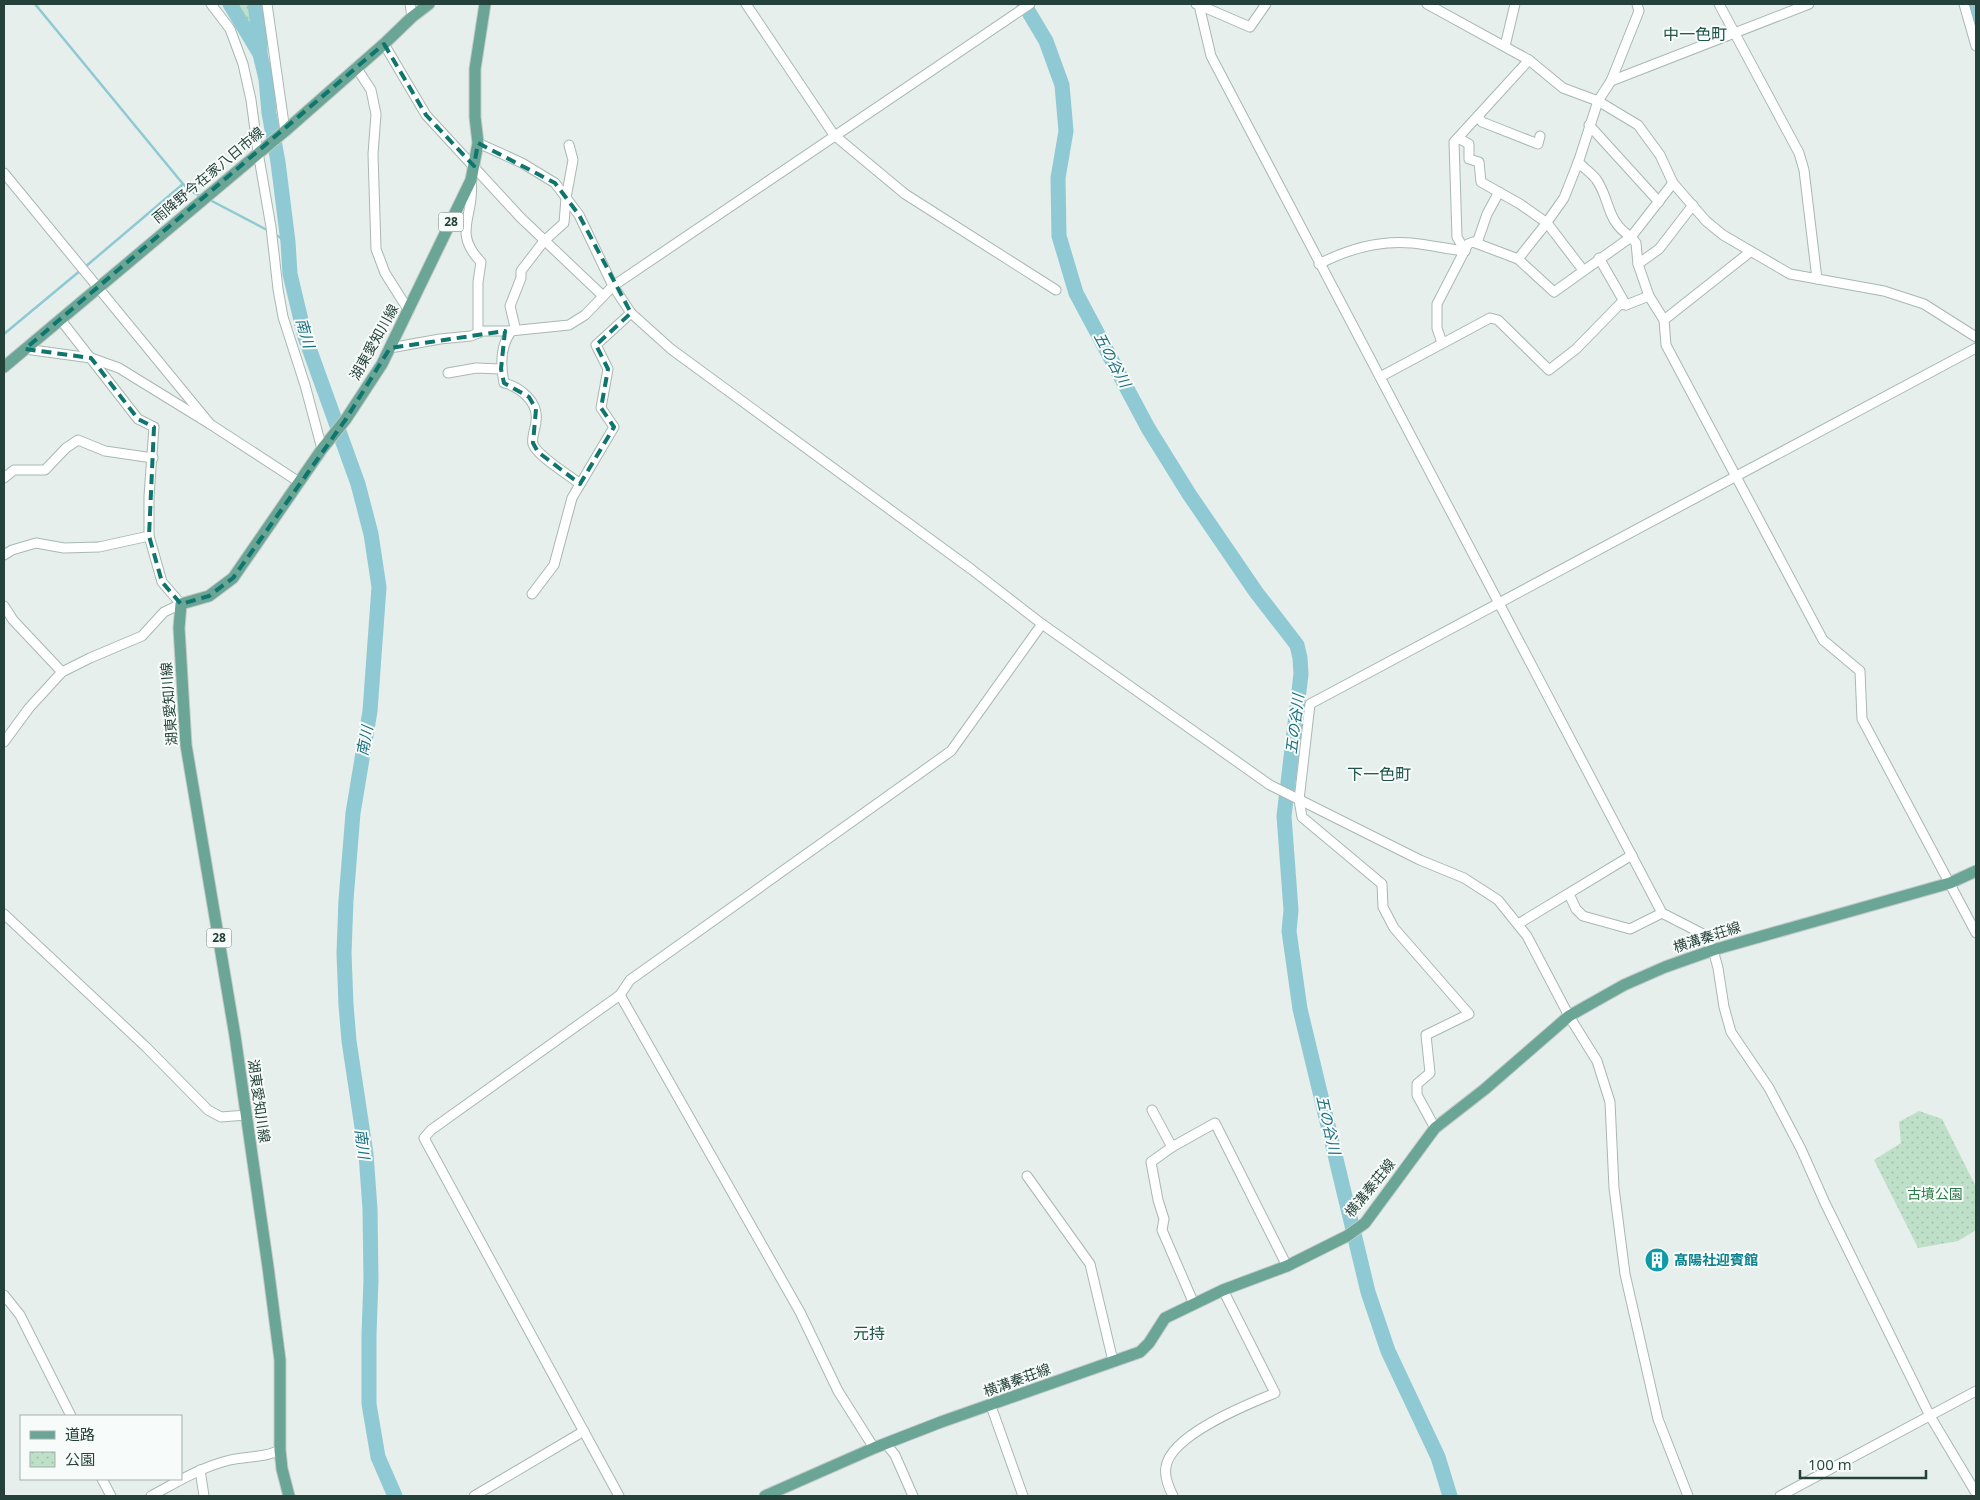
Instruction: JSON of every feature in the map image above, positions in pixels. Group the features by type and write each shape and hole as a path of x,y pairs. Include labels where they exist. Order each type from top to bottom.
{"main road":[{"name":"雨降野今在家八日市線","path":"4,367 285,131 429,4"},
{"name":"湖東愛知川線","path":"289,1496 282,1469 280,1450 280,1360 246,1115 209,876 186,745 179,628 181,604 209,596 233,578 299,482 346,419 382,364 409,311 471,180 478,143 475,117 474,69 485,4"},
{"name":"横溝秦荘線","path":"765,1496 874,1448 1140,1352 1150,1343 1165,1318 1223,1290 1287,1266 1347,1236 1365,1223 1436,1128 1485,1089 1569,1016 1624,985 1664,967 1713,950 1950,883 1976,872"}],"street":[{"path":"211,4 230,29 243,64 262,149 283,317 326,445"},
{"path":"267,4 285,131"},
{"path":"410,4 412,17"},
{"path":"746,4 834,135 905,194 1056,290"},
{"path":"390,348 440,339 471,336 483,331 510,332 569,325 585,315 613,286 834,135 1014,8 1030,4"},
{"path":"1198,5 1250,27 1266,4"},
{"path":"1427,4 1529,60 1563,88 1598,101 1638,125 1660,155 1673,182 1706,220 1723,236 1790,274 1884,291 1924,304 1976,336"},
{"path":"1505,46 1515,4"},
{"path":"1719,4 1799,153 1804,170 1817,279"},
{"path":"1611,81 1809,4"},
{"path":"1964,4 1976,46"},
{"path":"1198,5 1211,56 1662,913 1701,933 1713,950 1718,968 1724,1008 1731,1032 1768,1088 1801,1149 1825,1203 1930,1416 1976,1493"},
{"path":"1518,259 1564,198 1598,101 1611,81 1642,5"},
{"path":"384,44 426,115 520,217 603,296"},
{"path":"1465,251 1457,237 1454,142 1529,60"},
{"path":"356,68 371,90 376,114 373,154 376,249 384,273 409,311"},
{"path":"1478,116 1482,122 1538,144 1540,136"},
{"path":"1589,125 1659,202"},
{"path":"1458,138 1469,144 1469,159 1480,162 1481,182 1547,223 1583,270"},
{"path":"478,143 555,183 583,222 613,286 631,313 671,349 971,569 1042,624 1270,785 1420,860 1464,878 1498,900 1527,936 1569,1016 1597,1061 1610,1102 1614,1178 1625,1274 1658,1419 1688,1496"},
{"path":"569,145 572,160 564,223 544,241 521,271 521,278 510,306 515,327 504,342 501,368 504,383 509,384 529,397 536,408 537,418 533,443 538,452 580,484"},
{"path":"1578,162 1596,180 1610,214 1621,230 1636,243 1638,264 1649,296 1664,320 1666,345 1823,640 1860,671 1862,719 1976,933"},
{"path":"4,173 210,424"},
{"path":"471,180 473,192 465,236 472,252 481,262 478,282 478,333"},
{"path":"1442,344 1437,328 1437,304 1468,244 1477,243 1518,259 1554,292 1631,237 1673,182"},
{"path":"1477,243 1487,214 1499,192"},
{"path":"1638,264 1660,249 1693,205"},
{"path":"1320,264 1337,255 1374,244 1411,243 1465,251"},
{"path":"1664,320 1750,252"},
{"path":"1600,258 1626,304"},
{"path":"1380,377 1490,318 1498,320 1548,370 1576,349 1620,304 1626,304 1649,296"},
{"path":"532,594 554,565 572,498 614,427 601,408 608,369 596,344 631,313"},
{"path":"4,742 29,708 62,672 142,636 164,612 181,604 162,582 149,536 149,481 153,458 154,427 138,419 60,320"},
{"path":"1436,1128 1417,1095 1418,1084 1430,1073 1426,1035 1469,1014 1394,928 1383,907 1382,884 1302,817 1298,800 1310,704 1976,348"},
{"path":"25,349 91,358 119,368 299,482"},
{"path":"448,373 476,368 501,368"},
{"path":"4,478 14,470 45,470 66,448 78,440 105,451 153,458"},
{"path":"4,555 12,550 36,544 64,548 99,547 149,536"},
{"path":"4,606 13,620 62,672"},
{"path":"619,1496 424,1138 431,1130 620,995 630,980 951,751 1042,624"},
{"path":"1518,924 1632,855"},
{"path":"1569,894 1576,909 1583,916 1630,929 1662,913"},
{"path":"4,914 146,1048 208,1110 221,1117 246,1115"},
{"path":"620,995 800,1312 838,1391 874,1448"},
{"path":"1152,1110 1172,1147"},
{"path":"1194,1304 1162,1230 1164,1219 1158,1200 1151,1162 1172,1147 1215,1123 1287,1266"},
{"path":"1028,1176 1090,1264 1113,1361"},
{"path":"1173,1496 1165,1474 1166,1464 1177,1446 1185,1439 1237,1409 1275,1393 1223,1290"},
{"path":"4,1296 20,1314 70,1415"},
{"path":"1780,1496 1976,1391"},
{"path":"991,1406 1023,1496"},
{"path":"474,1496 584,1431"},
{"path":"886,1444 896,1455 913,1496"},
{"path":"182,1480 200,1470 230,1460 272,1454 280,1450"},
{"path":"200,1470 204,1496"},
{"path":"103,1480 111,1496"},
{"path":"151,1496 181,1480"}],"highlighted area":[{"path":"384,44 426,115 474,166 478,143 555,183 579,215 631,313 596,345 608,369 601,408 614,427 580,484 538,452 533,443 536,409 529,397 504,383 501,369 505,331 390,348 346,419 233,578 209,596 181,604 162,582 149,536 154,427 138,419 91,358 25,349"}],"green space":[{"path":"233,4 251,4 257,41"},
{"name":"古墳公園","path":"1919,1111 1942,1119 1976,1187 1976,1230 1958,1241 1918,1248 1874,1160 1901,1143 1899,1122"}],"waterway":[{"path":"35,4 183,184 200,196"},
{"name":"南川","path":"230,4 260,54 266,79 269,113 278,162 290,274 305,337 358,484 371,534 379,587 370,711 353,813 344,953 349,1041 366,1154 370,1209 369,1404 378,1457 395,1496"},
{"path":"255,4 260,53"},
{"name":"五の谷川","path":"1024,4 1046,41 1062,85 1066,131 1058,178 1059,236 1076,293 1148,428 1189,494 1256,592 1297,645 1301,674 1284,816 1291,910 1289,931 1300,1009 1368,1292 1388,1351 1438,1457 1450,1496"},
{"path":"1973,4 1976,14"},
{"path":"85,267 183,184"},
{"path":"208,199 269,231"},
{"path":"274,234 288,242"},
{"path":"4,334 81,270"}],"place":[{"name":"髙陽社迎賓館","path":"1657,1260"}],"district":[{"name":"中一色町","path":"1695,34"},
{"name":"下一色町","path":"1379,774"},
{"name":"元持","path":"869,1333"}]}
